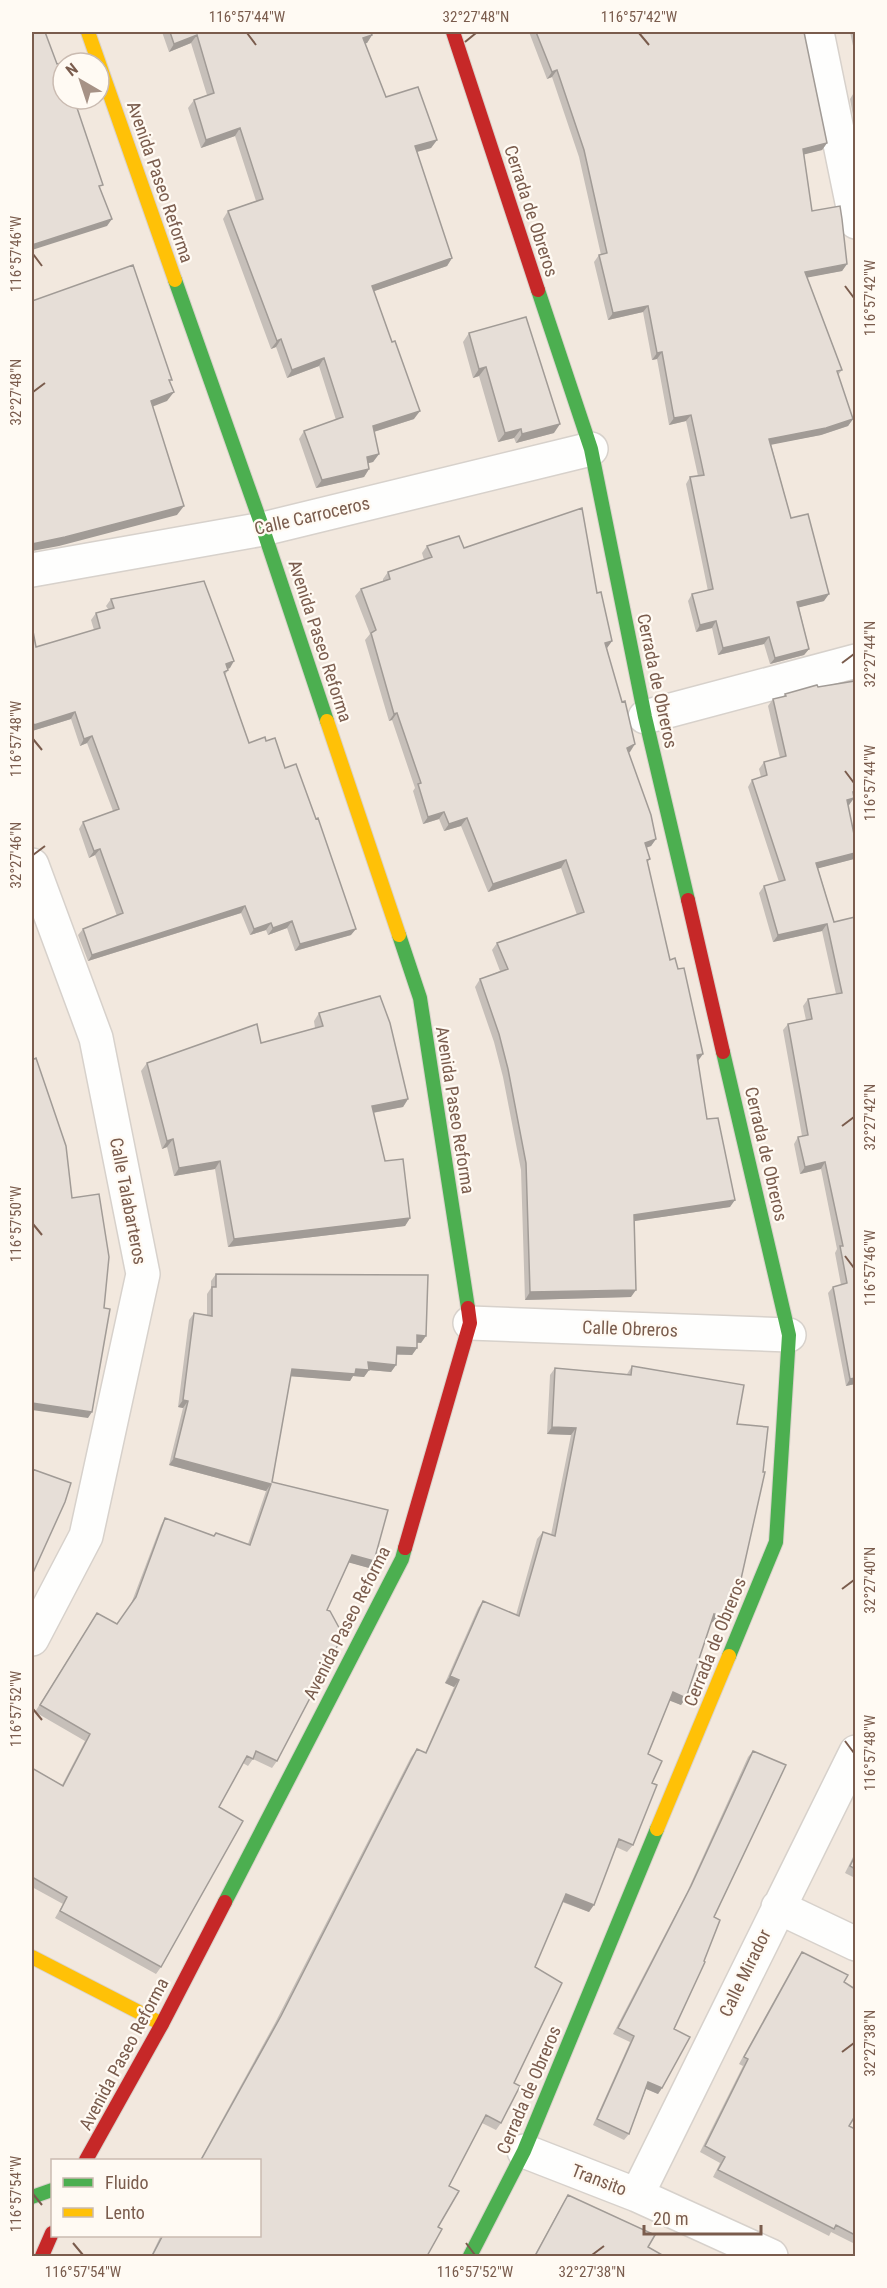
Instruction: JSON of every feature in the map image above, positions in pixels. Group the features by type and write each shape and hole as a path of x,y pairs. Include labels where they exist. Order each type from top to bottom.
{"street":[{"name":"Avenida Paseo Reforma","path":"87,2159 162,2024 402,1559 470,1323 420,998 263,529 88,32"},
{"name":"Cerrada de Obreros","path":"453,32 591,448 645,717 789,1335 776,1542 524,2151 470,2256"},
{"path":"817,32 855,222"},
{"name":"Calle Carroceros","path":"32,570 263,529 591,448"},
{"path":"645,717 855,661"},
{"name":"Calle Talabarteros","path":"32,865 96,1038 143,1274 86,1536 32,1638"},
{"name":"Calle Obreros","path":"470,1323 789,1335"},
{"name":"Calle Mirador","path":"637,2195 855,1752"},
{"path":"778,1907 855,1944"},
{"path":"32,1957 162,2024"},
{"name":"Transito","path":"524,2151 637,2195 771,2256"},
{"path":"32,2197 51,2190"},
{"path":"42,2256 51,2235"}],"shaded area":[{"path":"32,32 855,32 855,2256 32,2256"}],"building":[{"path":"32,32 45,32 52,51 51,111 78,111 103,185 99,186 112,219 32,245"},
{"path":"170,32 371,32 372,35 363,38 386,97 418,87 437,140 415,146 452,258 372,286 420,411 373,426 379,454 367,457 369,469 322,480 304,431 343,417 324,358 292,370 281,339 277,341 228,211 263,199 240,128 206,140 194,100 214,93 197,35 174,44"},
{"path":"536,32 804,32 827,143 803,149 812,211 840,206 847,264 805,272 842,370 837,371 853,419 826,428 769,439 791,518 808,514 829,594 797,602 809,649 775,658 769,637 723,648 716,621 700,625 692,594 713,589 690,477 704,475 691,415 674,418 662,352 657,353 648,306 613,313 599,255 607,253 584,150 557,70 552,72"},
{"path":"133,265 172,380 169,380 174,392 151,401 184,506 32,544 32,301"},
{"path":"526,317 560,424 522,434 521,429 505,433 486,367 479,369 469,333"},
{"path":"582,508 597,593 601,592 612,641 605,643 622,702 625,701 635,744 627,748 651,815 656,839 645,843 650,859 647,860 670,960 675,958 678,969 684,968 703,1054 697,1055 707,1119 718,1118 735,1200 634,1215 636,1290 530,1292 526,1163 508,1069 499,1034 480,979 508,969 497,943 584,912 566,860 493,884 467,818 449,824 444,812 428,817 418,784 421,783 397,713 394,714 371,633 376,630 361,589 390,579 388,572 432,557 427,546 459,536 464,548"},
{"path":"204,581 234,661 226,664 228,670 224,672 249,743 265,737 266,741 275,738 285,768 296,764 316,819 318,818 356,929 300,944 292,921 273,928 271,923 254,929 245,906 92,955 83,929 123,913 100,849 94,851 83,822 119,809 92,736 84,739 75,712 34,725 32,719 32,626 36,647 100,628 96,613 114,608 111,599"},
{"path":"855,681 855,792 853,792 854,798 847,800 855,839 855,853 816,863 834,922 855,917 855,1378 850,1379 833,1287 847,1283 840,1246 843,1246 825,1162 805,1167 798,1137 808,1135 788,1024 812,1019 808,999 842,993 827,924 778,935 764,886 785,880 752,780 767,775 764,762 786,756 773,699 817,685 818,687"},
{"path":"380,996 390,1023 408,1099 372,1106 385,1161 403,1159 410,1218 234,1239 220,1161 179,1168 173,1139 167,1141 147,1063 257,1024 261,1043 323,1026 319,1013"},
{"path":"36,1058 66,1146 72,1198 99,1194 109,1257 104,1308 110,1309 92,1412 32,1403 32,1060"},
{"path":"216,1274 428,1275 426,1336 417,1335 417,1348 397,1347 396,1365 368,1362 369,1370 356,1369 355,1374 292,1369 272,1482 388,1510 374,1561 352,1555 327,1610 330,1611 343,1635 277,1761 256,1751 253,1759 247,1756 219,1807 243,1821 161,1967 60,1911 67,1897 32,1877 32,1768 63,1786 90,1734 40,1705 97,1613 117,1624 136,1597 165,1518 214,1536 216,1533 250,1545 271,1484 174,1458 188,1401 183,1400 194,1313 212,1316 212,1287 216,1287"},
{"path":"632,1366 744,1385 737,1424 768,1427 763,1472 765,1472 739,1588 725,1617 714,1614 686,1698 673,1692 648,1754 662,1761 652,1783 657,1785 633,1845 619,1839 594,1905 566,1894 535,1967 562,1983 514,2083 520,2086 501,2123 486,2115 449,2186 459,2191 438,2227 442,2229 427,2256 152,2256 162,2237 261,2237 261,2159 202,2159 281,2016 417,1749 426,1753 459,1680 450,1676 483,1601 519,1616 543,1532 555,1536 576,1428 552,1427 555,1368 631,1375"},
{"path":"32,1469 71,1483 65,1502 32,1575"},
{"path":"753,1751 786,1765 714,1917 720,1920 705,1962 674,2029 690,2037 662,2088 648,2082 629,2134 597,2119 634,2036 618,2028 691,1886"},
{"path":"855,1856 855,1869 850,1866"},
{"path":"802,1952 848,1975 844,1982 855,1989 855,2116 849,2126 855,2129 855,2235 836,2225 834,2229 718,2170 725,2157 705,2146 748,2059 744,2057"},
{"path":"568,2195 655,2235 648,2247 664,2256 535,2256"}],"traffic: fast":[{"path":"175,280 263,529 327,721"},
{"path":"538,290 591,449 645,717 688,900"},
{"path":"399,935 420,998 468,1308"},
{"path":"723,1052 789,1335 776,1542 729,1656"},
{"path":"225,1902 402,1559 405,1548"},
{"path":"470,2256 524,2151 657,1829"},
{"path":"32,2197 51,2190"}],"traffic: slow":[{"path":"88,32 175,280"},
{"path":"327,721 399,935"},
{"path":"657,1829 729,1656"},
{"path":"32,1957 162,2024"}],"traffic: jam":[{"path":"453,32 538,290"},
{"path":"688,900 723,1052"},
{"path":"405,1548 470,1323 468,1308"},
{"path":"87,2159 162,2024 225,1902"},
{"path":"42,2256 51,2235"}]}
